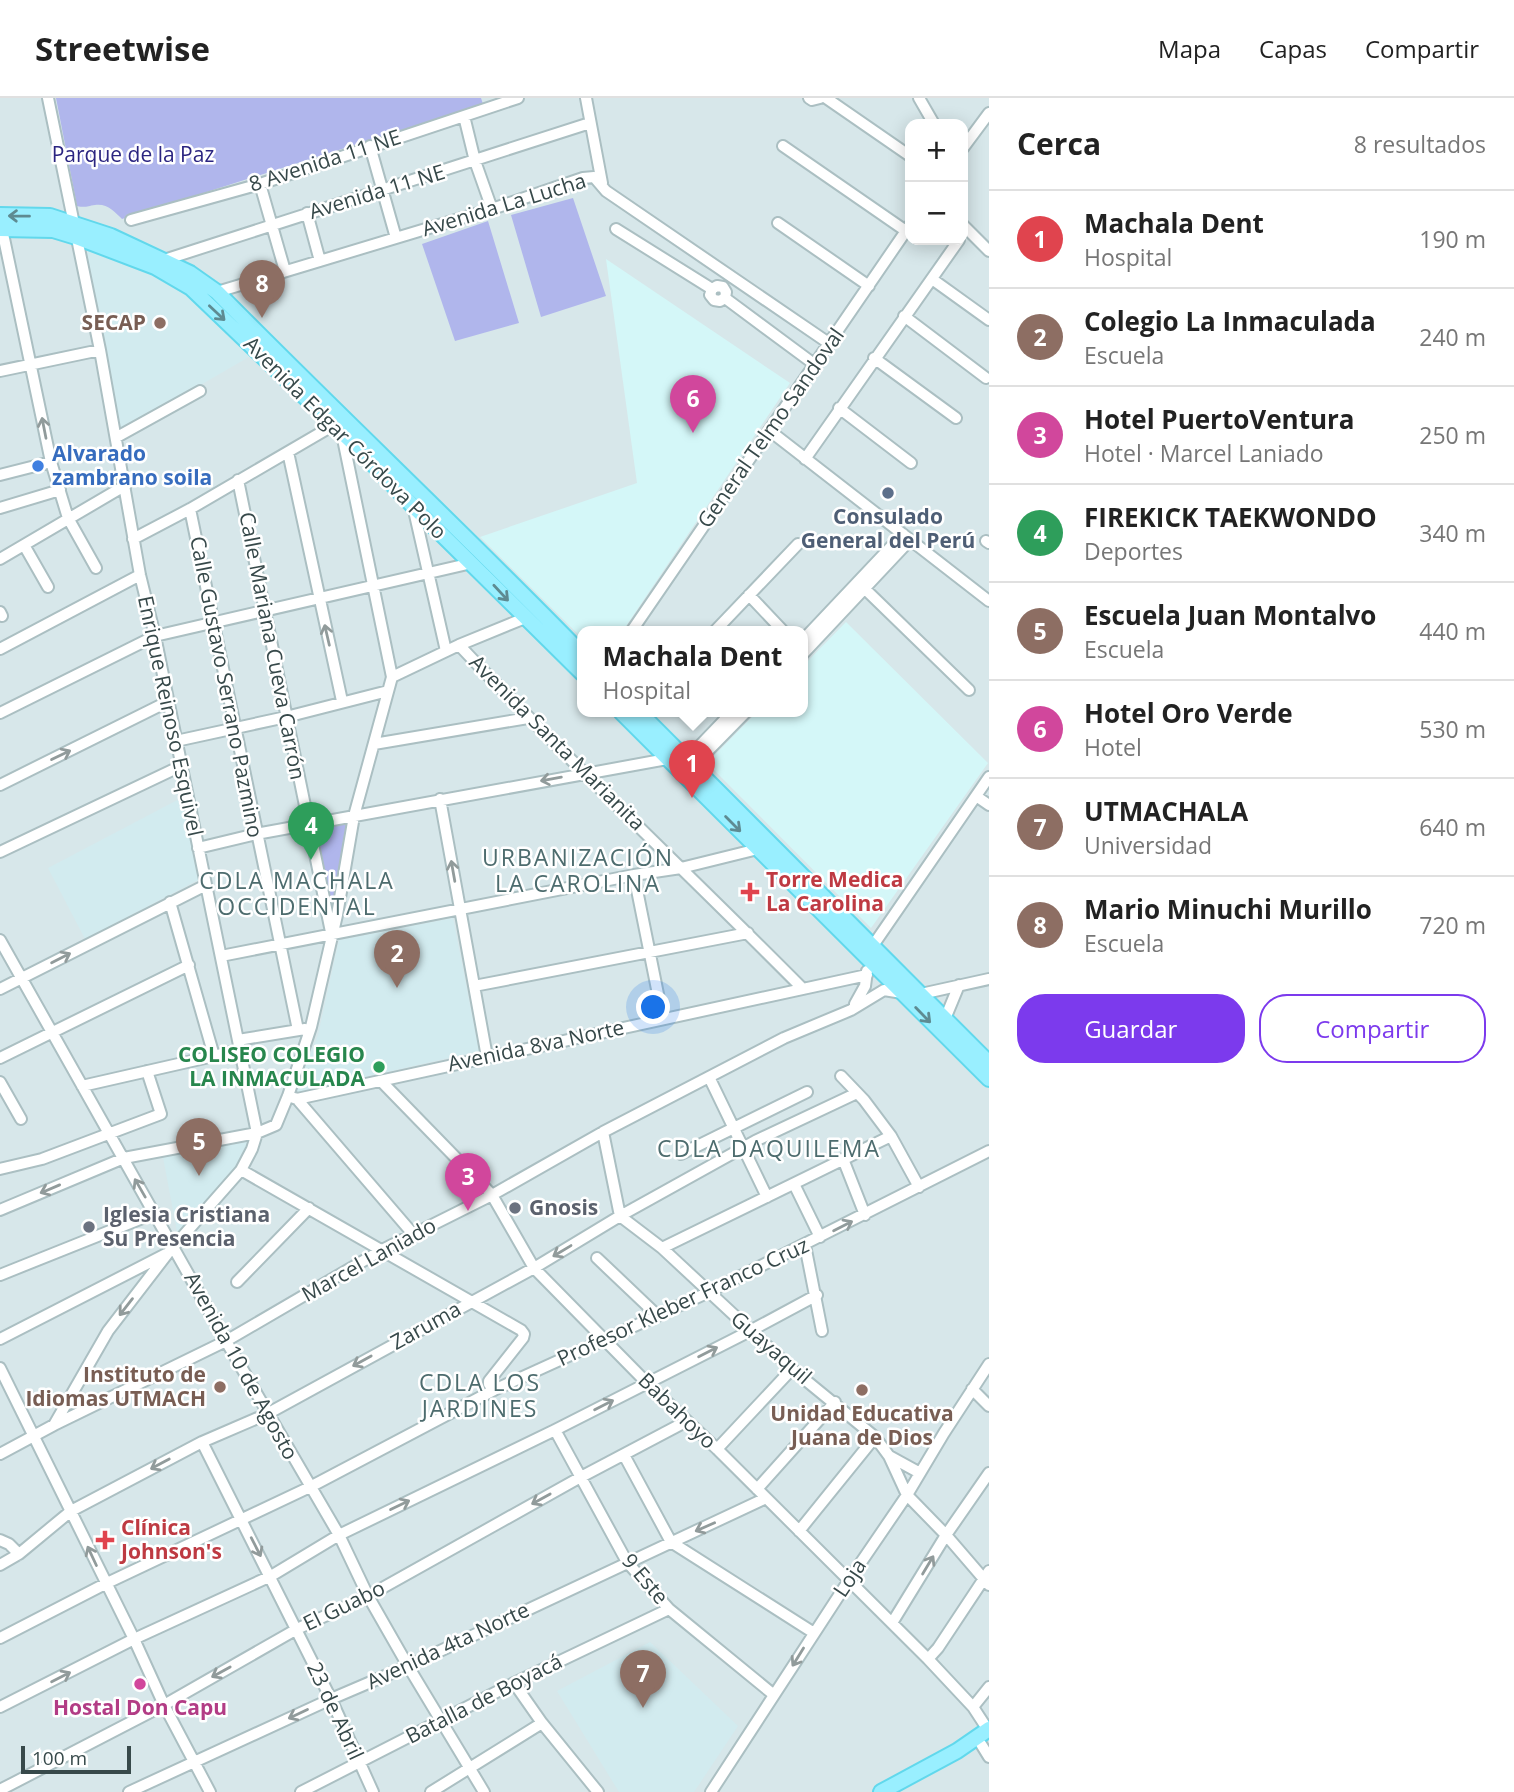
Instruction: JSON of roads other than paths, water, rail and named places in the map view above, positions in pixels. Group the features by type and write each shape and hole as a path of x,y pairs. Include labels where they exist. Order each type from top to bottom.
{"main road":[{"name":"Avenida Edgar Córdova Polo","path":"1,224 111,236 190,273 217,292 577,649"},
{"name":"Avenida Edgar Córdova Polo","path":"74,230 155,267 191,288 338,428 577,668"},
{"path":"626,717 758,849 865,948 921,994 989,1063"},
{"path":"644,717 865,948 902,993 989,1079"},
{"path":"881,1792 957,1751 989,1730"},
{"path":"900,1792 986,1747"}],"street":[{"name":"Enrique Reinoso Esquivel","path":"48,98 117,437 140,575 155,636 257,1133"},
{"name":"8 Avenida 11 NE","path":"131,220 260,184 518,98"},
{"path":"586,98 602,183"},
{"path":"809,98 820,98"},
{"path":"826,98 905,153"},
{"path":"919,98 931,119"},
{"path":"968,141 989,113"},
{"path":"464,116 475,161 492,209"},
{"name":"Avenida 11 NE","path":"164,260 590,124"},
{"path":"370,146 396,238"},
{"path":"783,146 905,226"},
{"name":"Avenida La Lucha","path":"217,292 492,209 583,178 594,177 602,183 606,191 830,344"},
{"path":"260,184 285,271"},
{"path":"307,214 320,261"},
{"path":"778,223 869,286"},
{"path":"1,224 51,462 68,518 96,568"},
{"path":"616,229 712,289 723,287 726,292 724,298 814,364"},
{"name":"General Telmo Sandoval","path":"635,626 905,232"},
{"path":"968,233 989,251"},
{"path":"806,459 955,245"},
{"path":"932,279 989,320"},
{"path":"904,316 986,378"},
{"path":"0,371 100,350"},
{"path":"874,358 956,418"},
{"path":"117,437 200,391"},
{"path":"839,408 911,463"},
{"path":"0,1210 124,1158 257,1133 276,1125 293,1098 332,935 354,816 392,677 374,584 338,428 288,452 190,509 133,538"},
{"path":"770,431 989,601"},
{"path":"288,452 342,701"},
{"path":"0,475 51,462"},
{"name":"Calle Mariana Cueva Carrón","path":"238,480 332,935"},
{"path":"0,559 126,485"},
{"path":"0,508 60,490"},
{"path":"413,506 446,651"},
{"name":"Calle Gustavo Serrano Pazmino","path":"190,509 298,1030"},
{"path":"808,648 865,589 907,537"},
{"path":"808,635 907,537"},
{"path":"720,626 798,544"},
{"path":"24,545 48,587"},
{"path":"0,713 155,636 472,563"},
{"path":"0,649 140,575"},
{"path":"865,589 969,690"},
{"path":"749,595 779,626"},
{"path":"392,677 525,618"},
{"name":"Avenida Santa Marianita","path":"459,645 528,718 803,989"},
{"path":"176,741 388,691"},
{"path":"0,785 167,702"},
{"path":"690,762 728,717"},
{"path":"198,848 307,824 586,773 667,759 690,762 740,717"},
{"path":"374,744 528,718"},
{"path":"0,852 181,766"},
{"path":"850,1010 863,992 867,975 865,948 989,777"},
{"path":"976,796 989,805"},
{"path":"440,799 487,1057"},
{"path":"221,956 681,868 758,849"},
{"path":"634,875 663,1019"},
{"path":"0,989 206,885"},
{"path":"170,902 214,1056"},
{"path":"474,986 748,933"},
{"name":"Avenida 10 de Agosto","path":"0,940 155,1213 171,1250 339,1535 368,1595 408,1666 484,1792"},
{"path":"0,1058 189,965"},
{"name":"Avenida 8va Norte","path":"293,1098 867,975"},
{"path":"921,994 989,979"},
{"path":"945,1019 959,985"},
{"name":"Marcel Laniado","path":"0,1454 54,1424 226,1341 382,1250 492,1195 604,1132 784,1038 850,1010 884,990 902,993"},
{"path":"82,1086 214,1056 239,1045 311,1027"},
{"path":"0,1169 42,1159 161,1114 147,1071"},
{"path":"841,1076 864,1100 891,1136 919,1188"},
{"path":"709,1077 767,1197"},
{"name":"Babahoyo","path":"381,1080 492,1195 534,1268 928,1659 973,1707 989,1730"},
{"path":"0,1082 21,1119"},
{"path":"681,1154 807,1092"},
{"name":"Zaruma","path":"0,1565 19,1554 71,1511 202,1442 267,1414 534,1268 620,1216 745,1147 857,1093"},
{"path":"293,1098 414,1234"},
{"path":"604,1132 620,1216"},
{"path":"54,1424 108,1331 171,1250 242,1170 257,1133"},
{"path":"662,1248 891,1136"},
{"name":"Profesor Kleber Franco Cruz","path":"0,1638 241,1517 310,1487 494,1390 708,1293 989,1151"},
{"path":"843,1159 865,1214"},
{"path":"242,1170 524,1334 489,1381 494,1390"},
{"path":"794,1184 820,1237"},
{"path":"237,1282 309,1208"},
{"path":"0,1275 155,1213"},
{"name":"Guayaquil","path":"620,1216 662,1248 792,1369 875,1437 889,1456 907,1495 987,1579"},
{"path":"805,1245 817,1294 822,1331"},
{"path":"0,1339 171,1250"},
{"path":"597,1258 658,1316"},
{"path":"0,1707 134,1639 271,1576 339,1535 555,1430 817,1294"},
{"name":"Loja","path":"711,1792 907,1495 989,1364"},
{"path":"0,1368 164,1705 210,1792"},
{"path":"717,1448 792,1369"},
{"path":"972,1389 989,1406"},
{"path":"757,1489 835,1402"},
{"name":"El Guabo","path":"0,1790 164,1705 297,1629 368,1595 687,1421"},
{"name":"9 Este","path":"555,1430 627,1562 669,1609 774,1695"},
{"path":"799,1531 875,1437"},
{"name":"23 de Abril","path":"202,1442 297,1629 373,1792"},
{"path":"624,1455 671,1542 814,1633"},
{"name":"Guayaquil","path":"889,1456 919,1473"},
{"path":"892,1623 946,1535 989,1473"},
{"name":"Avenida 4ta Norte","path":"129,1792 408,1666 766,1498"},
{"path":"0,1540 9,1544 19,1554"},
{"path":"928,1659 987,1579"},
{"name":"Batalla de Boyacá","path":"301,1792 514,1683 669,1609"},
{"path":"514,1683 542,1723 598,1792"},
{"path":"973,1707 989,1687"},
{"path":"431,1792 542,1723"}],"place":[{"name":"Mario Minuchi Murillo","path":"262,318"},
{"name":"SECAP","path":"160,323"},
{"name":"Hotel Oro Verde","path":"693,433"},
{"name":"Alvarado zambrano soila","path":"38,466"},
{"name":"Consulado General del Perú","path":"888,493"},
{"name":"Machala Dent","path":"692,798"},
{"name":"FIREKICK TAEKWONDO","path":"311,860"},
{"name":"Torre Medica La Carolina","path":"750,892"},
{"name":"Colegio La Inmaculada","path":"397,988"},
{"name":"COLISEO COLEGIO LA INMACULADA","path":"379,1067"},
{"name":"Escuela Juan Montalvo","path":"199,1176"},
{"name":"Gnosis","path":"515,1208"},
{"name":"Hotel PuertoVentura","path":"468,1211"},
{"name":"Iglesia Cristiana Su Presencia","path":"89,1227"},
{"name":"Instituto de Idiomas UTMACH","path":"220,1387"},
{"name":"Unidad Educativa Juana de Dios","path":"862,1390"},
{"name":"Clínica Johnson's","path":"105,1540"},
{"name":"Hostal Don Capu","path":"140,1684"},
{"name":"UTMACHALA","path":"643,1708"}],"district":[{"name":"URBANIZACIÓN LA CAROLINA","path":"578,871"},
{"name":"CDLA MACHALA OCCIDENTAL","path":"297,894"},
{"name":"CDLA DAQUILEMA","path":"769,1149"},
{"name":"CDLA LOS JARDINES","path":"480,1396"}],"park label":[{"name":"Parque de la Paz","path":"133,155"}]}
